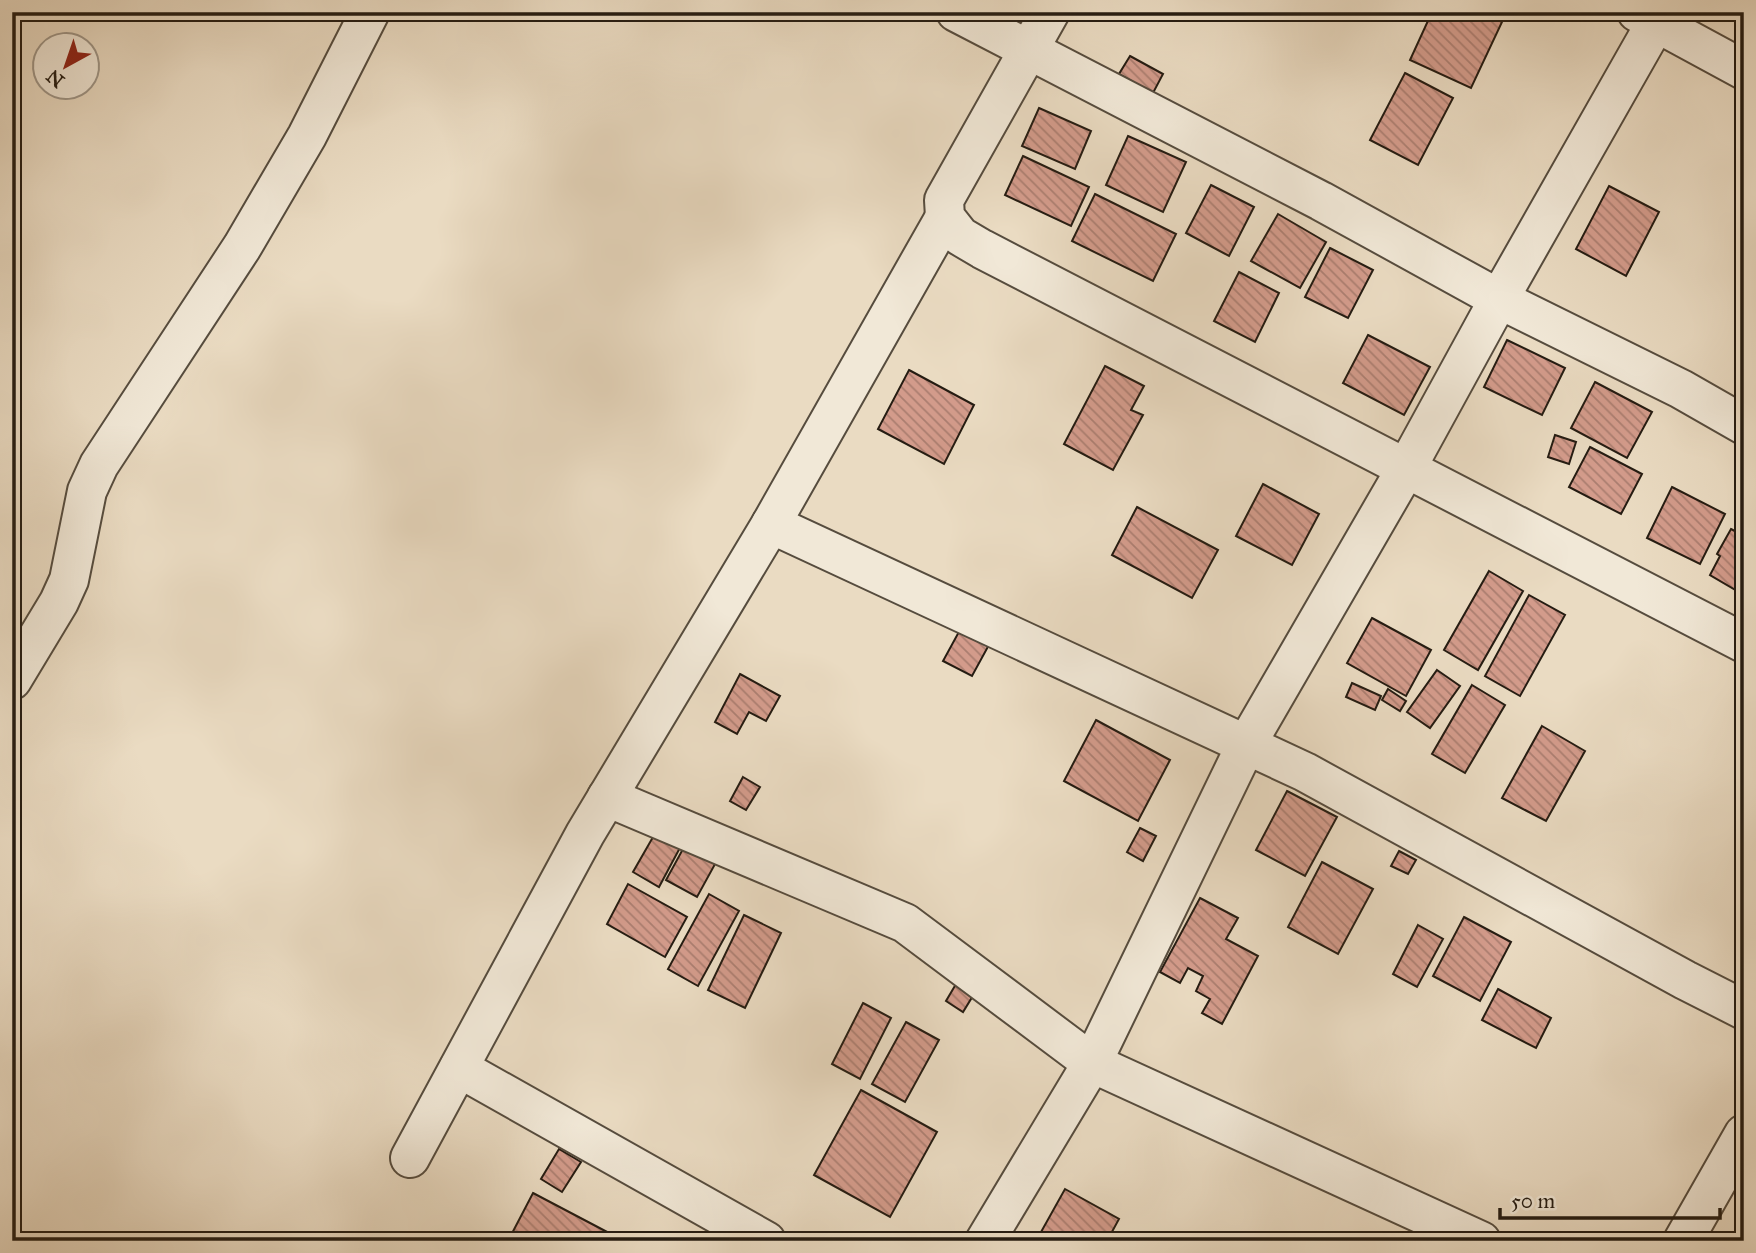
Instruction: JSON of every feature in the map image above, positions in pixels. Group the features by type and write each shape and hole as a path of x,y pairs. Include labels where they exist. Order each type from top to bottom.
{"street":[{"path":"12,680 59,602 69,580 87,491 99,466 242,247 307,136 370,12"},
{"path":"956,12 1321,201 1499,299 1681,389 1744,425"},
{"path":"410,1158 585,835 771,524 945,217 944,200 1050,12"},
{"path":"985,1241 1092,1063 1246,745 1407,467 1652,16 1744,70"},
{"path":"945,217 960,236 982,248 1744,643"},
{"path":"771,524 1305,772 1672,974 1744,1010"},
{"path":"607,797 905,923 1092,1063 1481,1241"},
{"path":"459,1068 766,1241"},
{"path":"1683,1241 1744,1134"}],"building":[{"path":"1342,12 1359,12 1355,19"},
{"path":"1432,12 1482,12 1502,22 1471,88 1410,60"},
{"path":"1130,56 1163,74 1153,93 1119,74"},
{"path":"1405,73 1453,98 1418,165 1370,140"},
{"path":"1039,108 1091,131 1075,169 1022,146"},
{"path":"1128,136 1186,162 1163,212 1106,185"},
{"path":"1023,156 1089,187 1071,226 1005,195"},
{"path":"1211,185 1254,207 1229,256 1186,233"},
{"path":"1609,186 1659,212 1626,276 1576,249"},
{"path":"1095,194 1176,234 1153,281 1072,241"},
{"path":"1278,214 1326,242 1300,288 1251,261"},
{"path":"1330,248 1373,270 1348,318 1305,297"},
{"path":"1239,272 1279,293 1255,342 1214,321"},
{"path":"1368,335 1430,367 1404,415 1343,383"},
{"path":"1507,340 1565,368 1542,415 1484,387"},
{"path":"1105,366 1144,386 1131,410 1143,415 1113,470 1064,444"},
{"path":"909,370 974,405 944,464 878,429"},
{"path":"1595,382 1652,412 1627,458 1571,428"},
{"path":"1555,435 1576,442 1569,464 1548,457"},
{"path":"1590,447 1642,474 1621,514 1569,487"},
{"path":"1263,484 1319,514 1292,565 1236,536"},
{"path":"1672,487 1725,514 1700,564 1647,538"},
{"path":"1137,507 1218,550 1192,598 1112,555"},
{"path":"1731,529 1744,536 1744,595 1710,575 1720,556 1717,554"},
{"path":"1489,571 1523,591 1478,670 1444,650"},
{"path":"1529,595 1565,615 1520,696 1485,676"},
{"path":"1372,618 1431,650 1406,696 1347,663"},
{"path":"961,628 990,643 972,676 943,661"},
{"path":"1437,670 1460,686 1430,728 1407,712"},
{"path":"740,674 780,696 766,721 749,712 737,734 715,722"},
{"path":"1352,683 1381,696 1375,710 1346,697"},
{"path":"1472,685 1505,705 1465,773 1432,754"},
{"path":"1388,689 1406,701 1400,711 1382,700"},
{"path":"1096,720 1170,760 1138,821 1064,781"},
{"path":"1542,726 1585,751 1546,821 1502,798"},
{"path":"743,777 760,787 746,810 730,801"},
{"path":"1287,791 1337,817 1305,876 1256,850"},
{"path":"1140,828 1156,836 1143,861 1127,852"},
{"path":"657,830 682,844 659,887 633,872"},
{"path":"689,838 720,855 697,897 666,880"},
{"path":"1399,851 1416,860 1408,874 1391,866"},
{"path":"1322,862 1373,889 1338,954 1288,927"},
{"path":"628,884 687,917 665,957 607,924"},
{"path":"709,894 739,911 698,986 668,969"},
{"path":"1200,898 1238,918 1226,939 1258,956 1222,1024 1202,1013 1210,999 1196,991 1203,976 1188,968 1180,983 1160,972"},
{"path":"744,915 781,933 745,1008 708,990"},
{"path":"1464,917 1511,942 1480,1001 1433,976"},
{"path":"1418,925 1443,939 1417,987 1393,974"},
{"path":"956,984 974,994 963,1012 946,1001"},
{"path":"1498,989 1551,1018 1536,1048 1482,1020"},
{"path":"863,1003 891,1018 860,1079 832,1064"},
{"path":"906,1022 939,1040 905,1102 872,1084"},
{"path":"861,1090 937,1132 890,1217 814,1175"},
{"path":"559,1149 581,1162 562,1192 541,1179"},
{"path":"1065,1189 1119,1219 1107,1241 1036,1241"},
{"path":"533,1193 611,1234 607,1241 508,1241"}]}
